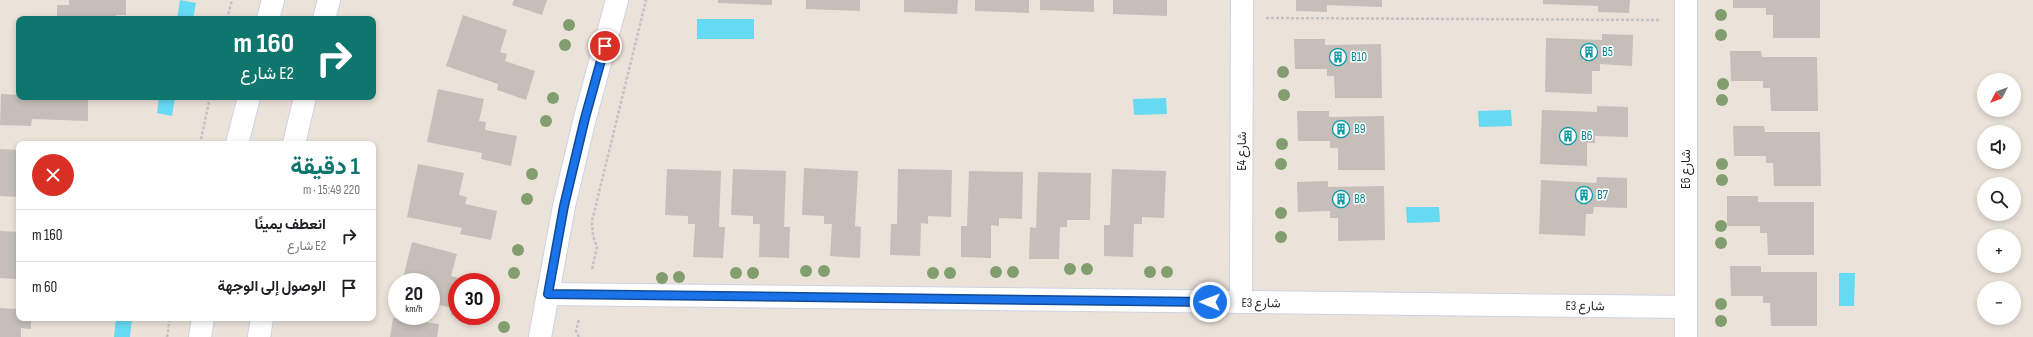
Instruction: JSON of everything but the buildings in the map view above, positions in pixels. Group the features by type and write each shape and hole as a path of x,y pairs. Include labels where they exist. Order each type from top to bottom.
{"street":[{"path":"269,16 272,0"},
{"path":"325,16 329,0"},
{"path":"540,337 567,191 617,0"},
{"name":"E4 شارع","path":"1241,302 1242,9"},
{"name":"E6 شارع","path":"1686,10 1686,337"},
{"path":"238,141 248,100"},
{"path":"295,141 305,100"},
{"name":"E3 شارع","path":"548,294 1686,307"},
{"path":"200,337 203,321"},
{"path":"259,337 262,321"}],"path":[{"path":"228,16 232,0"},
{"path":"597,247 593,236 592,221 646,0"},
{"path":"1242,9 1686,10"},
{"path":"201,141 209,100"},
{"path":"167,337 170,321"},
{"path":"576,331 579,337"}],"water":[{"path":"180,0 196,3 194,16 177,16"},
{"path":"697,19 754,19 754,39 697,39"},
{"path":"1166,98 1167,114 1134,115 1133,99"},
{"path":"159,100 175,100 172,116 157,113"},
{"path":"1511,110 1512,126 1479,127 1478,111"},
{"path":"1406,207 1439,207 1440,222 1407,223"},
{"path":"1839,273 1855,273 1854,306 1839,306"},
{"path":"116,321 132,321 130,337 114,337"}],"place":[{"name":"B5","path":"1589,52"},
{"name":"B10","path":"1338,57"},
{"name":"B9","path":"1341,129"},
{"name":"B6","path":"1568,136"},
{"name":"B7","path":"1584,195"},
{"name":"B8","path":"1341,199"}],"route":[{"path":"605,46 585,118 564,206 548,294 1210,302"}]}
